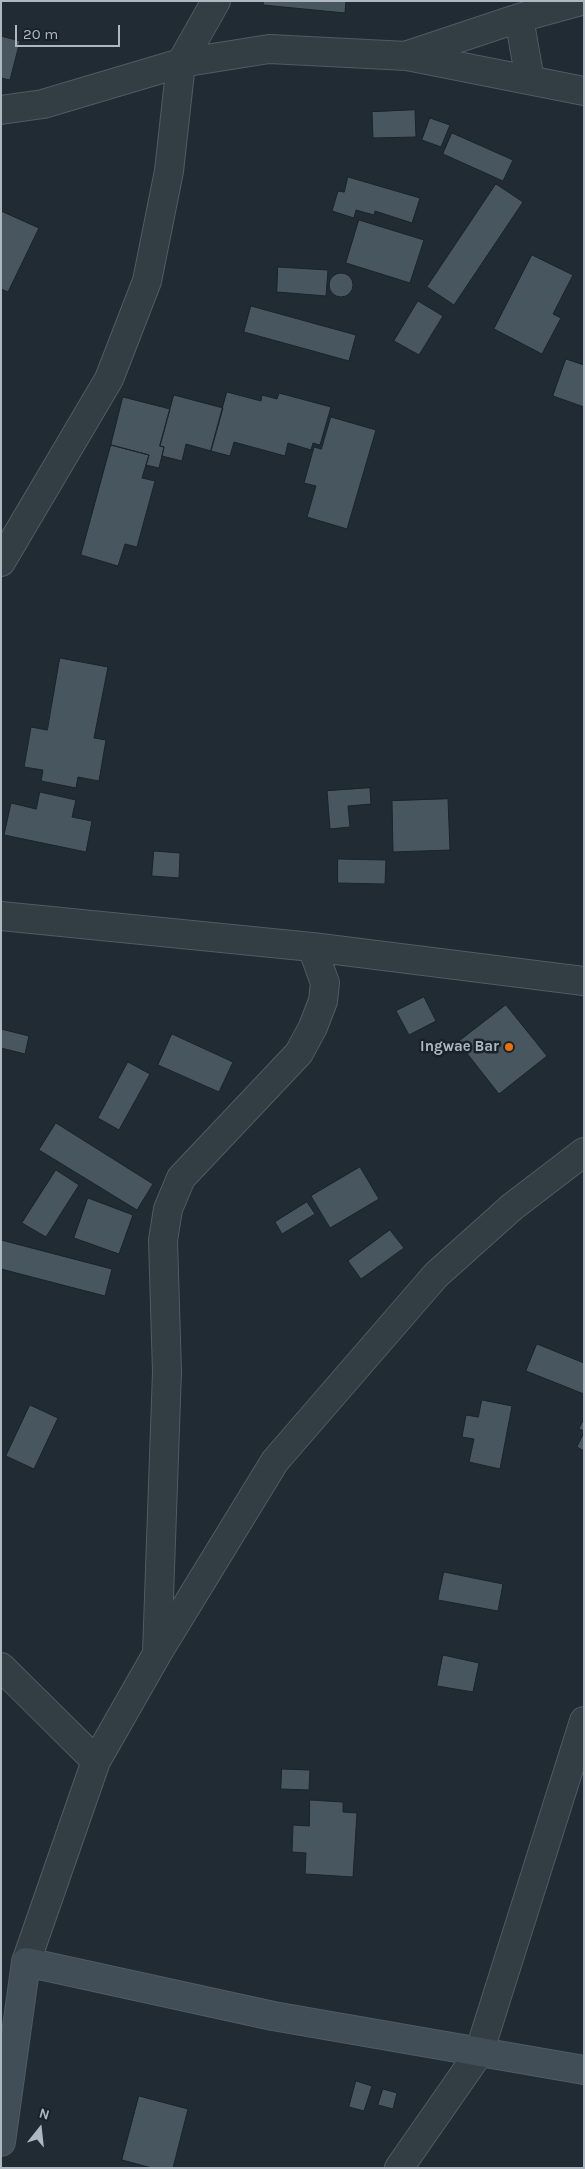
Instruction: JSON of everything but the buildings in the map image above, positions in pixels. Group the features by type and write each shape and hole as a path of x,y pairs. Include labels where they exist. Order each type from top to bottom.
{"street":[{"path":"1,562 109,379 147,281 169,171 181,63 216,1"},
{"path":"407,56 519,18 581,1"},
{"path":"519,18 530,80"},
{"path":"1,110 43,104 181,63 269,49 407,56 584,91"},
{"path":"1,916 312,947 584,981"},
{"path":"157,1654 167,1372 163,1240 168,1209 181,1178 299,1053 314,1027 324,992 312,947"},
{"path":"1,2142 26,1962 96,1761 157,1654 275,1461 353,1369 436,1275 512,1207 584,1152"},
{"path":"1,1667 96,1761"},
{"path":"399,2168 479,2054 584,1721"},
{"path":"26,1962 273,2016 479,2054 584,2070"}],"place":[{"name":"Ingwae Bar","path":"509,1047"}]}
